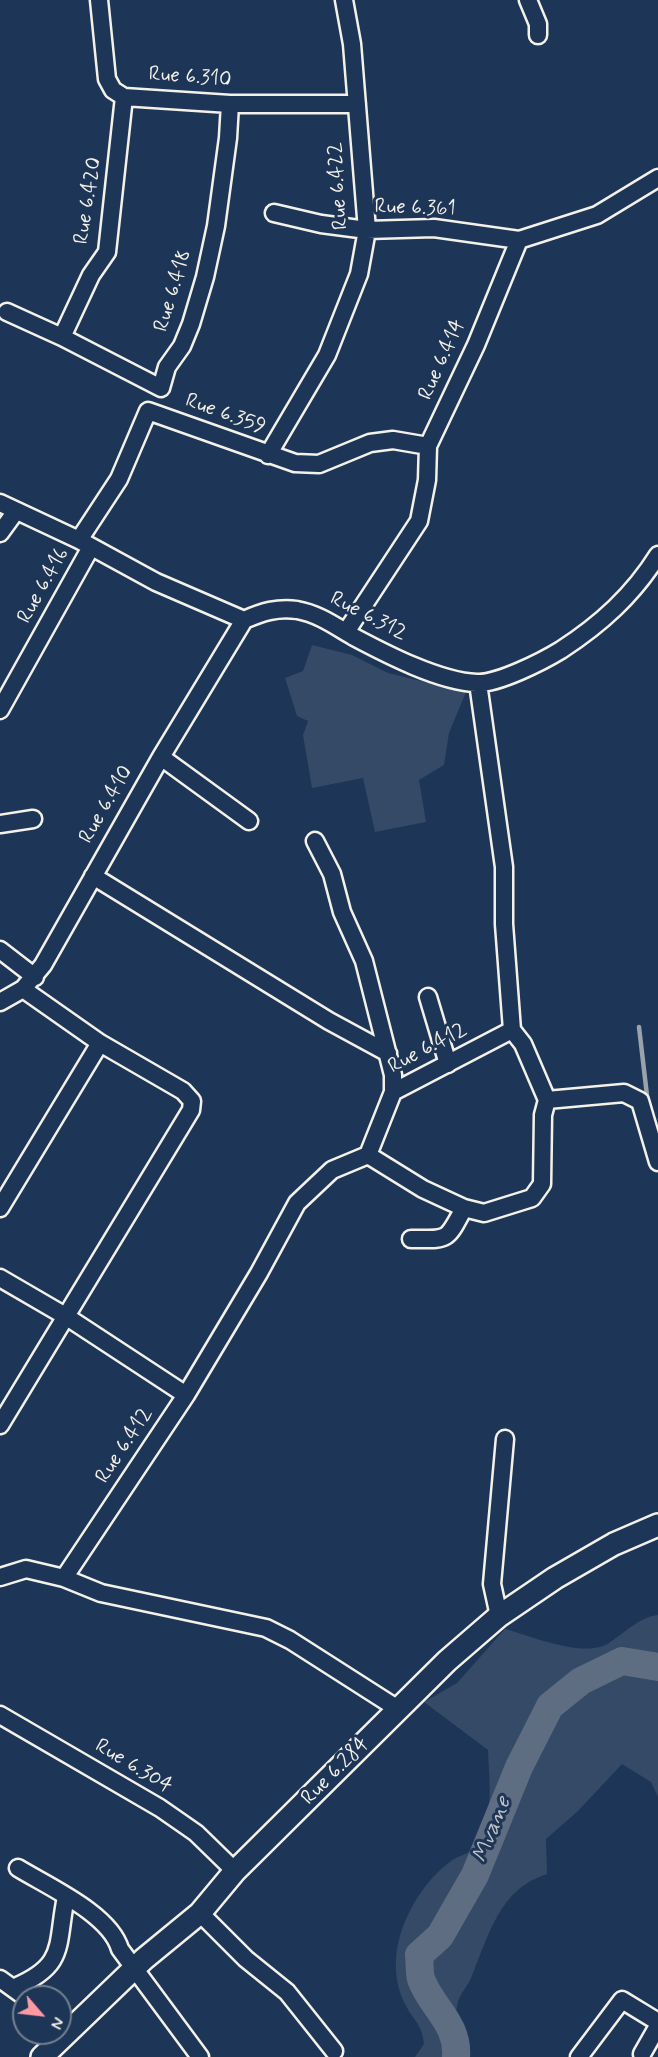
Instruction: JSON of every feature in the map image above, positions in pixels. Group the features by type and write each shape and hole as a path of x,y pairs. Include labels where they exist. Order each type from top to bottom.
{"street":[{"name":"Rue 6.310","path":"99,0 108,79 112,90 124,97 230,104 357,104"},
{"name":"Rue 6.422","path":"268,455 327,356 359,274 367,230 352,44 344,0"},
{"path":"528,0 538,24 538,35"},
{"name":"Rue 6.420","path":"62,337 91,275 107,252 124,97"},
{"name":"Rue 6.418","path":"148,411 161,388 167,367 182,346 192,324 208,263 228,138 230,104"},
{"path":"519,240 597,214 658,178"},
{"name":"Rue 6.361","path":"274,213 367,230 434,228 519,240"},
{"name":"Rue 6.414","path":"346,632 415,530 427,480 428,446 476,345 519,240"},
{"path":"6,312 62,337 161,388"},
{"path":"85,543 119,479 148,411"},
{"name":"Rue 6.359","path":"148,411 295,463 320,464 370,443 393,440 428,446"},
{"path":"0,502 85,543 156,582 244,620"},
{"path":"0,533 16,510"},
{"name":"Rue 6.416","path":"0,710 85,543"},
{"name":"Rue 6.312","path":"244,620 267,610 295,609 318,615 346,632 412,664 447,676 478,683 516,672 571,643 622,603 643,580 658,555"},
{"name":"Rue 6.410","path":"0,1002 29,982 244,620"},
{"path":"368,1155 423,1189 464,1208 484,1214 532,1198 539,1192 542,1184 543,1115 547,1100 523,1044 512,1030 504,924 504,867 478,683"},
{"path":"161,757 249,821"},
{"path":"0,824 33,819"},
{"path":"315,841 332,874 342,912 364,961 393,1075 393,1092"},
{"path":"93,876 329,1021 388,1053"},
{"path":"0,950 29,982 100,1043 183,1091 192,1101 191,1110 0,1425"},
{"path":"428,997 448,1064"},
{"name":"Rue 6.412","path":"64,1578 186,1395 259,1273 297,1203 332,1170 368,1155 393,1092 512,1030"},
{"path":"0,1208 100,1043"},
{"path":"547,1100 624,1093 636,1097 640,1101 658,1162"},
{"path":"411,1239 442,1239 449,1236 464,1208"},
{"path":"0,1278 67,1317 186,1395"},
{"path":"499,1616 492,1584 505,1439"},
{"name":"Rue 6.284","path":"72,2024 201,1913 235,1871 447,1661 499,1616 614,1544 658,1525"},
{"path":"1,1581 4,1574 26,1569 64,1578 101,1593 266,1628 290,1640 398,1709"},
{"name":"Rue 6.304","path":"0,1714 160,1808 196,1833 235,1871"},
{"path":"18,1869 92,1911 116,1935 120,1949 200,2057"},
{"path":"28,1985 54,1960 66,1897"},
{"path":"201,1913 246,1959 287,1992 334,2051"},
{"path":"579,2057 622,2000 658,2024 642,2054"},
{"name":"Rue 6.284","path":"42,2057 52,2045"}],"shaded area":[{"path":"312,645 352,655 388,673 466,692 449,733 444,765 419,780 426,822 375,832 363,778 312,788 303,735 308,721 297,716 285,678 303,671"},
{"path":"658,1615 658,1797 651,1782 622,1764 578,1811 546,1839 547,1874 531,1881 507,1902 490,1930 471,1978 459,1999 456,2013 467,2057 415,2057 424,2044 417,2023 400,1994 396,1959 401,1931 413,1904 430,1880 455,1858 477,1846 487,1820 490,1797 488,1750 424,1702 457,1683 505,1629 558,1645 586,1649 609,1643 639,1622"}],"waterway":[{"path":"639,1027 648,1104"},
{"name":"Mvane","path":"456,2057 456,2045 449,2025 421,1979 419,1955 440,1936 475,1875 519,1767 550,1706 581,1681 622,1661 658,1667"}]}
